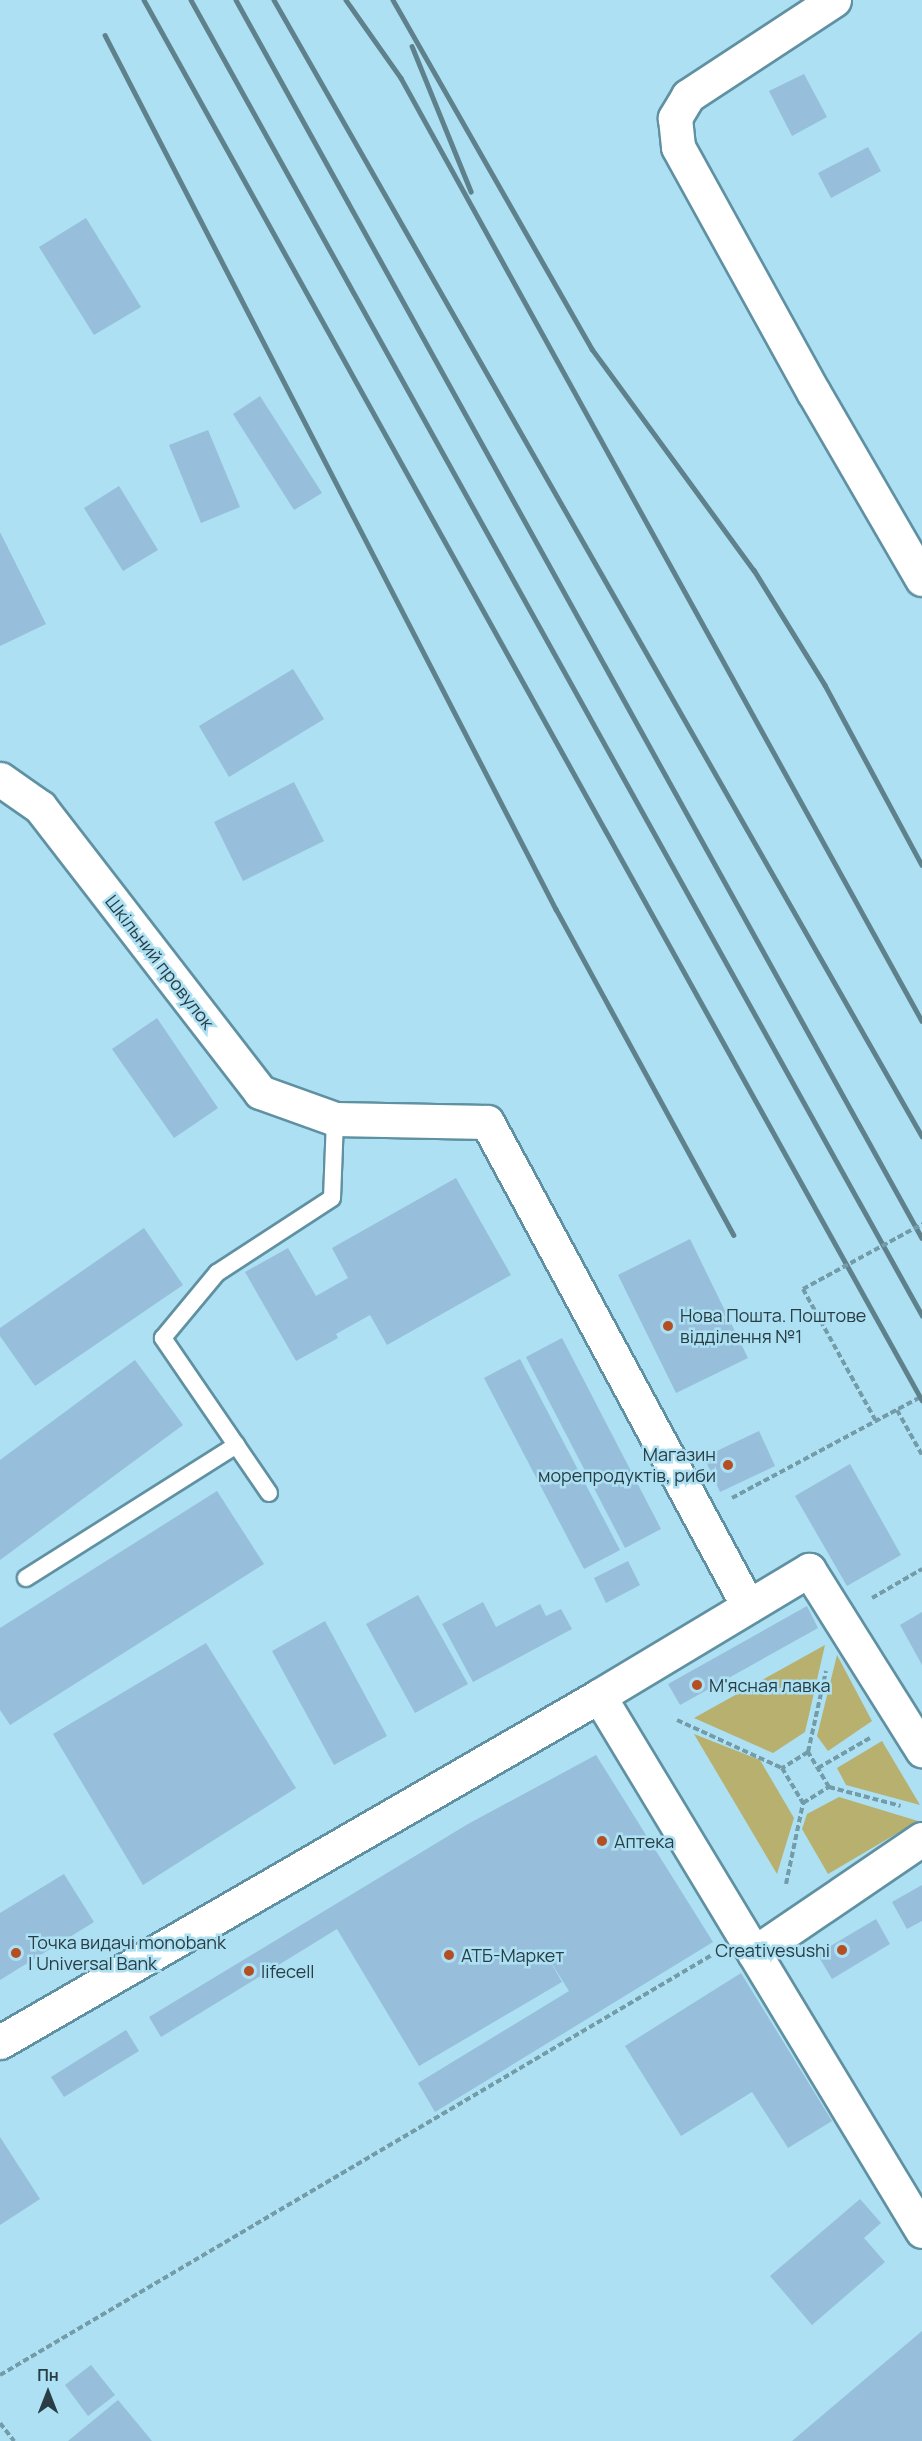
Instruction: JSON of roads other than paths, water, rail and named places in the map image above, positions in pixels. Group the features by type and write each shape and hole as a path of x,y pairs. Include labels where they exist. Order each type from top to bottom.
{"street":[{"path":"834,0 688,96 675,118 678,147 814,393 922,579"},
{"name":"Шкільний провулок","path":"0,779 40,807 260,1092 335,1119 486,1122 748,1606"},
{"path":"0,2042 599,1696 809,1570 922,1750"},
{"path":"599,1696 758,1942 922,2231"},
{"path":"758,1942 917,1824"}],"lane":[{"path":"269,1493 163,1338 217,1273 332,1198 335,1119"},
{"path":"26,1578 236,1445"}],"railway":[{"path":"144,0 922,1400"},
{"path":"191,0 922,1315"},
{"path":"236,0 922,1238"},
{"path":"274,0 922,1136"},
{"path":"346,0 401,78 922,1021"},
{"path":"393,0 592,349 754,570 825,685 922,865"},
{"path":"105,35 556,909 734,1235"},
{"path":"412,46 471,191"}],"place":[{"name":"Нова Пошта. Поштове відділення №1","path":"668,1326"},
{"name":"Магазин морепродуктів, риби","path":"728,1465"},
{"name":"М'ясная лавка","path":"697,1685"},
{"name":"Аптека","path":"602,1841"},
{"name":"Creativesushi","path":"842,1950"},
{"name":"Точка видачі monobank | Universal Bank","path":"16,1953"},
{"name":"АТБ-Маркет","path":"449,1955"},
{"name":"lifecell","path":"249,1971"}]}
